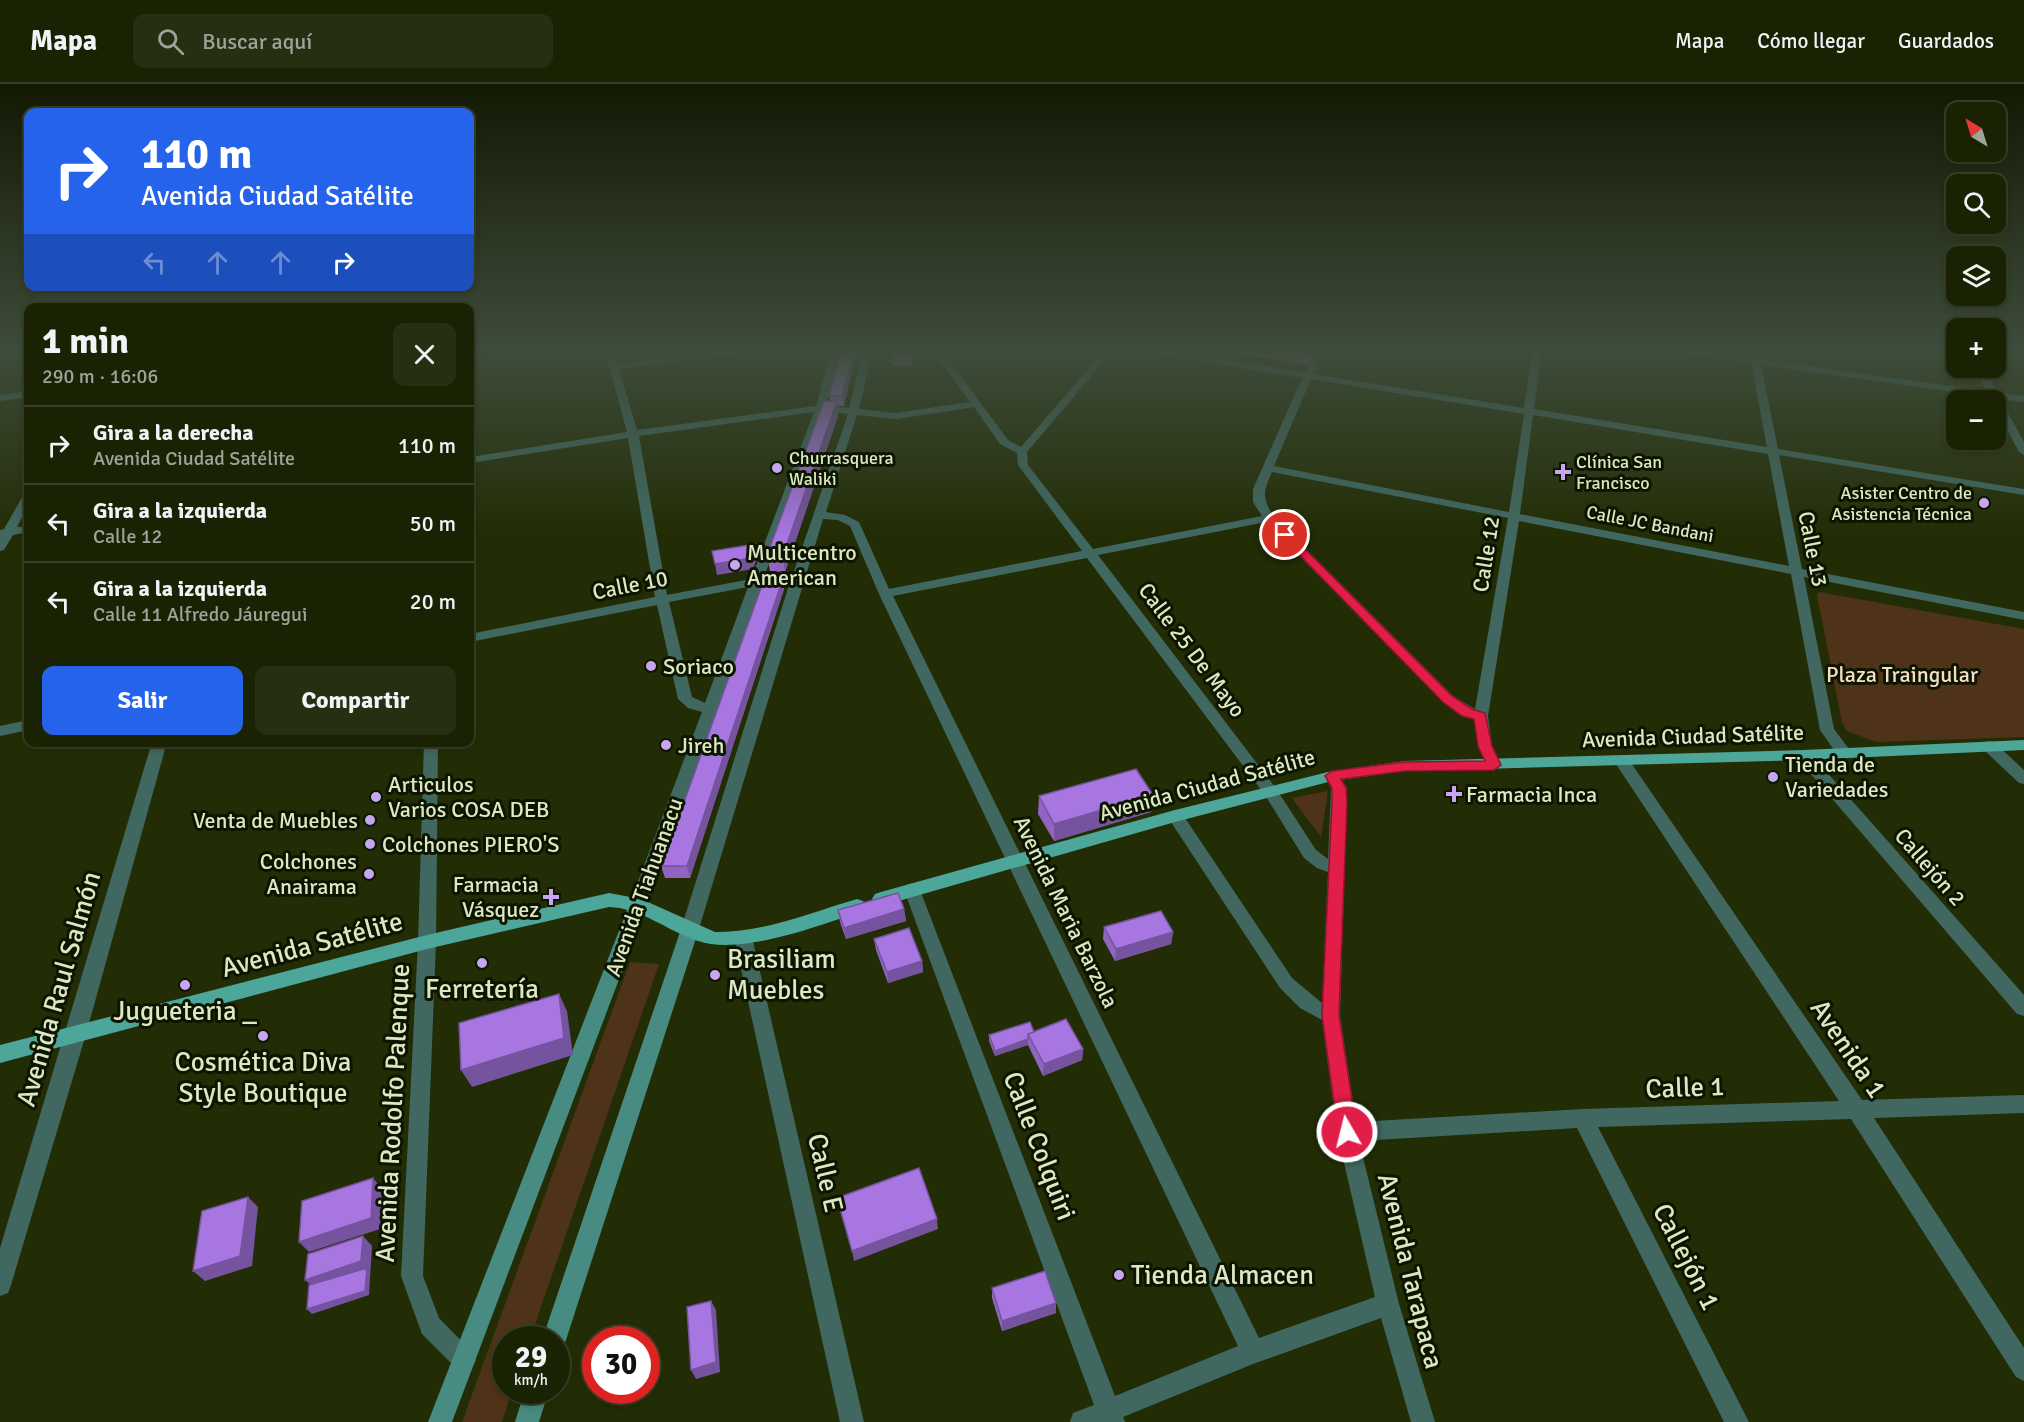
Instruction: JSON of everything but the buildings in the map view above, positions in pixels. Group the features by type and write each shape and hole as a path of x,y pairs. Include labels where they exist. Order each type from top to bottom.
{"main road":[{"name":"Avenida Ciudad Satélite","path":"638,905 689,932 718,940 743,937 1269,791 1332,776 1405,766 1803,755 2024,745"},
{"name":"Avenida Satélite","path":"0,1054 427,942 609,900 622,899 638,905"},
{"name":"Avenida Tiahuanacu","path":"440,1422 638,905"},
{"path":"559,1326 689,932"},
{"path":"527,1422 533,1404"}],"street":[{"path":"626,410 633,434 662,600 685,699 693,705 709,709"},
{"path":"474,459 802,410"},
{"name":"Avenida Tiahuanacu","path":"638,905 709,709 759,581 819,410"},
{"path":"689,932 798,577 821,515 854,410"},
{"path":"857,410 896,416 933,410"},
{"path":"981,410 1004,442 1022,452 1058,410"},
{"path":"1292,410 1259,489 1259,502 1269,518 1448,699 1467,712 1480,716"},
{"path":"1520,410 2024,492"},
{"name":"Calle 13","path":"1765,410 1827,729 1844,753"},
{"name":"Calle 12","path":"1494,765 1485,746 1480,716 1530,412"},
{"path":"2006,418 2024,452"},
{"name":"Calle 25 De Mayo","path":"1022,452 1023,465 1269,791 1310,854 1323,864 1335,867"},
{"name":"Calle JC Bandani","path":"1268,468 2024,616"},
{"path":"0,547 4,533 24,502"},
{"name":"Avenida Maria Barzola","path":"821,515 842,517 855,524 885,594 1253,1352"},
{"path":"885,594 1269,518"},
{"path":"4,533 24,530"},
{"name":"Calle 10","path":"474,637 759,581 798,577"},
{"path":"0,730 24,726"},
{"path":"1989,746 2024,779"},
{"name":"Avenida Raul Salmón","path":"0,1285 76,1035 159,747"},
{"name":"Avenida Rodolfo Palenque","path":"431,747 427,942 412,1276 430,1326 464,1360"},
{"name":"Callejón 2","path":"1803,755 2024,1008"},
{"name":"Avenida 1","path":"1623,761 1857,1110 2024,1370"},
{"name":"Avenida Tarapaca","path":"1332,776 1339,788 1331,1015 1347,1132 1388,1304 1423,1422"},
{"path":"1175,816 1286,983 1306,1004 1331,1015"},
{"name":"Calle Colquiri","path":"912,890 1111,1416"},
{"name":"Calle E","path":"743,937 852,1422"},
{"name":"Calle 1","path":"1347,1132 1583,1118 2024,1104"},
{"name":"Callejón 1","path":"1583,1118 1737,1422"},
{"path":"1082,1422 1111,1416 1253,1352 1388,1304"}],"green space":[{"name":"Plaza Traingular","path":"1819,592 2024,629 2024,737 1876,742 1847,731 1842,722 1817,595"},
{"path":"1328,791 1321,837 1292,798"},
{"path":"630,962 659,964 534,1326 497,1326"},
{"path":"492,1340 492,1404 508,1404 502,1422 462,1422"}],"place":[{"name":"Churrasquera Waliki","path":"777,468"},
{"name":"Clínica San Francisco","path":"1563,472"},
{"name":"Asister Centro de Asistencia Técnica","path":"1984,503"},
{"name":"Multicentro American","path":"735,565"},
{"name":"Soriaco","path":"651,666"},
{"name":"Jireh","path":"666,745"},
{"name":"Tienda de Variedades","path":"1773,777"},
{"name":"Farmacia Inca","path":"1454,794"},
{"name":"Articulos Varios COSA DEB","path":"376,797"},
{"name":"Venta de Muebles","path":"370,820"},
{"name":"Colchones PIERO'S","path":"370,844"},
{"name":"Colchones Anairama","path":"369,874"},
{"name":"Farmacia Vásquez","path":"551,897"},
{"name":"Ferretería","path":"482,963"},
{"name":"Brasiliam Muebles","path":"715,975"},
{"name":"Jugueteria _","path":"185,985"},
{"name":"Cosmética Diva Style Boutique","path":"263,1036"},
{"name":"Tienda Almacen","path":"1119,1275"}],"route":[{"path":"1285,535 1448,699 1467,712 1480,716 1485,746 1494,765 1405,766 1332,776 1339,788 1340,803 1335,867 1331,1015 1347,1132"}]}
